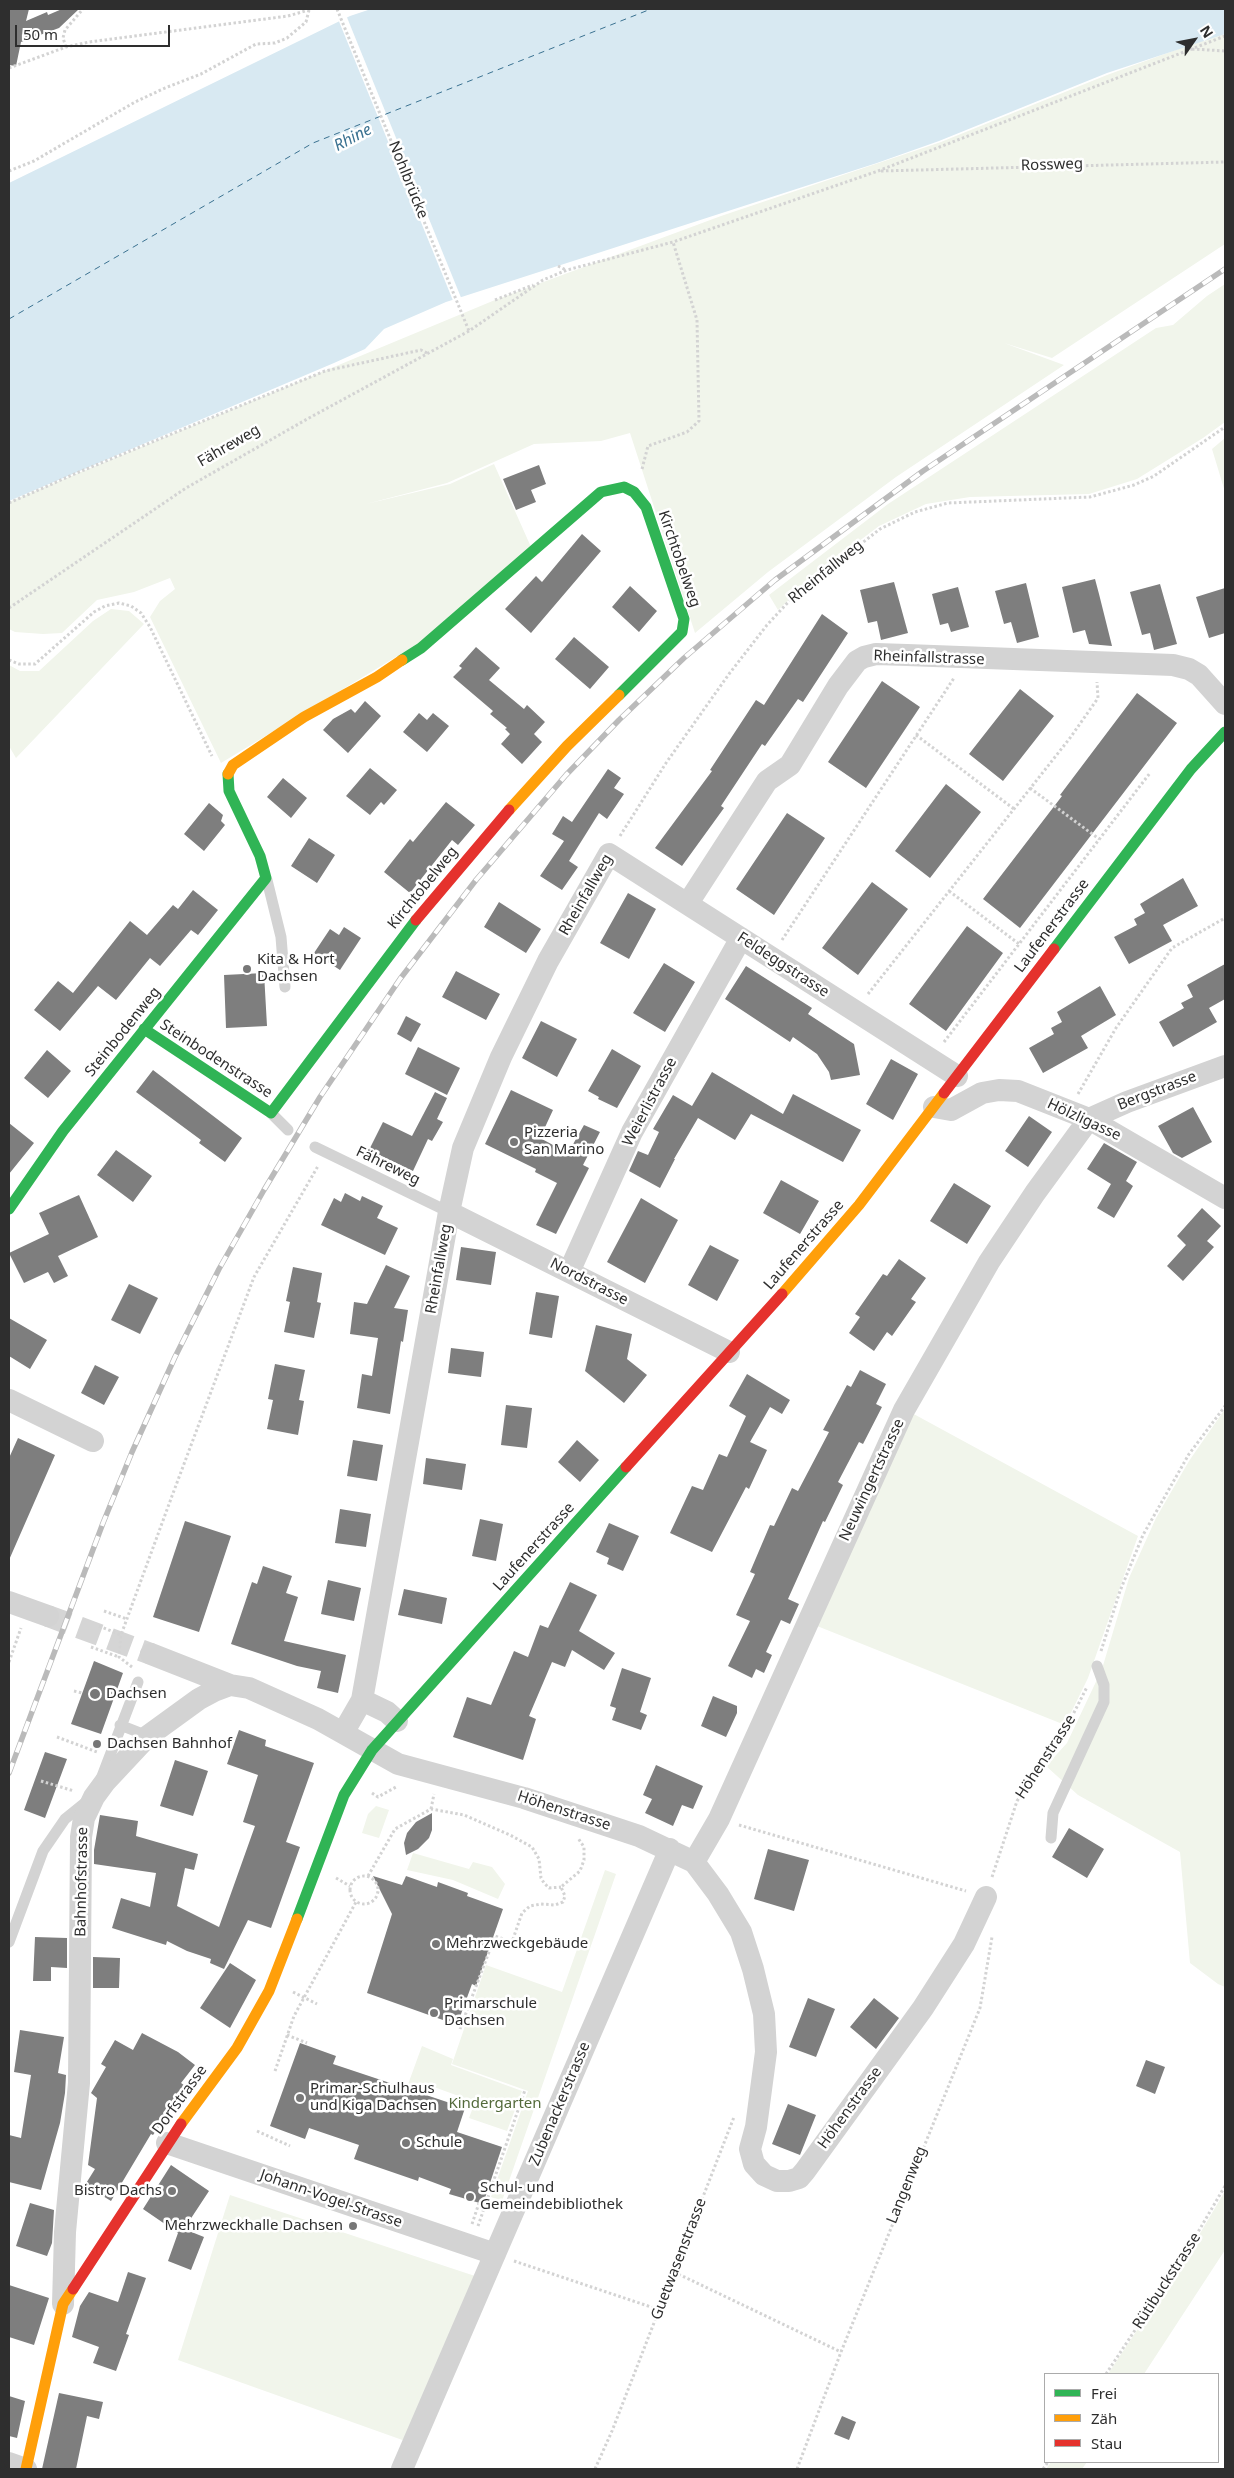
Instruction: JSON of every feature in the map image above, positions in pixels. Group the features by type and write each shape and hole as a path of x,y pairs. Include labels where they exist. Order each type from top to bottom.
{"street":[{"path":"266,878 260,856 229,791 227,775 240,758 304,717 377,677 420,648 601,492 624,487 634,492"},
{"name":"Kirchtobelweg","path":"271,1113 403,936 498,822 568,746 682,632 684,626 682,612 646,507 634,492"},
{"name":"Rheinfallstrasse","path":"688,903 767,781 790,765 838,686 857,661 876,654 1097,664 1173,665 1189,669 1199,675 1225,704"},
{"name":"Laufenerstrasse","path":"372,1750 859,1205 1191,769 1225,732"},
{"name":"Feldeggstrasse","path":"609,854 957,1076"},
{"name":"Rheinfallweg","path":"342,1733 362,1700 448,1212 463,1148 497,1065 548,961 609,854"},
{"name":"Steinbodenweg","path":"9,1209 63,1131 266,878"},
{"name":"Weierlistrasse","path":"570,1272 632,1132 741,938"},
{"name":"Steinbodenstrasse","path":"144,1029 271,1113"},
{"name":"Bergstrasse","path":"1089,1119 1127,1102 1225,1066"},
{"name":"Hölzligasse","path":"934,1107 951,1110 974,1097 999,1090 1018,1091 1089,1119 1225,1198"},
{"name":"Neuwingertstrasse","path":"694,1862 718,1819 904,1410 989,1262 1035,1193 1089,1119"},
{"name":"Nordstrasse","path":"448,1212 729,1352"},
{"path":"9,1400 93,1441"},
{"path":"151,1654 230,1685 249,1688 284,1702 372,1750"},
{"name":"Bahnhofstrasse","path":"63,2304 65,2232 79,2083 81,1837 84,1818 94,1797 115,1769 148,1736 199,1698 230,1685"},
{"path":"362,1700 387,1712 397,1721"},
{"name":"Höhenstrasse","path":"372,1750 398,1764 524,1798 639,1836 694,1862 741,1932 754,1969 764,2014 766,2052 756,2127 750,2149 754,2164 764,2175 776,2181 790,2181 798,2178 805,2171 923,2008 964,1944 986,1897"},
{"name":"Dorfstrasse","path":"26,2469 63,2304 167,2143 237,2048 269,1991 344,1796 372,1750"},
{"name":"Zubenackerstrasse","path":"402,2469 670,1849"},
{"name":"Johann-Vogel-Strasse","path":"167,2143 495,2254"},
{"path":"9,2463 26,2469"}],"lane":[{"path":"266,878 281,937 285,987"},
{"path":"271,1113 288,1130"},
{"name":"Fähreweg","path":"315,1147 448,1212"},
{"path":"1052,1838 1053,1813 1104,1702 1104,1685 1097,1666"},
{"path":"9,1942 43,1851 65,1819 94,1797 138,1682"},
{"path":"120,1725 148,1736"}],"path":[{"path":"66,47 63,38 65,30 84,9"},
{"path":"9,68 66,47 89,42 288,16 311,9"},
{"path":"9,171 34,161 135,102 201,74 256,44 275,43 287,38 306,22 311,9"},
{"name":"Nohlbrücke","path":"337,9 469,331"},
{"path":"495,300 567,270 673,242 878,171 1225,36"},
{"path":"1189,49 1225,51"},
{"name":"Rossweg","path":"878,171 1225,162"},
{"path":"634,492 648,446 687,432 699,421 697,320 673,242"},
{"path":"558,266 567,270"},
{"name":"Fähreweg","path":"9,608 186,488 309,418 430,354 469,331 543,280"},
{"path":"9,503 79,472 325,371 421,350 430,354"},
{"name":"Rheinfallweg","path":"609,854 666,763 729,674 767,625 792,598 880,529 914,512 948,503 1090,497 1134,485 1154,476 1225,427"},
{"path":"9,660 19,664 35,664 94,612 105,606 119,603 130,606 140,613 150,627 216,765 227,775"},
{"path":"771,957 967,659"},
{"path":"855,1011 1014,810 1098,698 1097,664"},
{"path":"916,735 1014,810"},
{"path":"930,1060 1150,773"},
{"path":"1030,788 1099,839"},
{"path":"949,891 1019,944"},
{"path":"1068,1111 1116,1028 1172,948 1225,918"},
{"path":"119,1657 121,1635 126,1619 254,1277 326,1152"},
{"name":"Höhenstrasse","path":"986,1897 1017,1801 1058,1744 1097,1666 1120,1592 1143,1535 1189,1454 1225,1406"},
{"path":"9,1662 28,1609"},
{"path":"104,1611 126,1619"},
{"path":"99,1626 121,1635"},
{"path":"91,1647 119,1657 132,1667 138,1682"},
{"path":"74,1690 82,1693"},
{"path":"57,1737 109,1756"},
{"path":"354,1779 378,1798 399,1785"},
{"path":"42,1781 94,1797"},
{"path":"430,1790 434,1793 431,1809"},
{"path":"368,1876 394,1829 431,1809 464,1815 510,1834 532,1847 539,1859 541,1878 549,1888 561,1887 580,1871 584,1860 584,1847 576,1836"},
{"path":"718,1819 986,1897"},
{"path":"360,1876 368,1876 375,1880 378,1887 377,1896 372,1902 365,1905 356,1902 350,1896 350,1886 353,1880 360,1876"},
{"path":"460,2029 495,1936 512,1942 522,1913 530,1906 541,1904 555,1905 562,1902 565,1896 561,1887"},
{"path":"275,2071 287,2035 318,1971 356,1902"},
{"name":"Langenweg","path":"797,2469 841,2352 980,2008 992,1930"},
{"path":"287,2035 307,2043"},
{"path":"479,2203 471,2227 476,2230 525,2090"},
{"name":"Guetwasenstrasse","path":"594,2469 612,2431 736,2113"},
{"path":"258,2131 290,2146"},
{"name":"Rütibuckstrasse","path":"1107,2373 1184,2256 1225,2186"},
{"path":"495,2254 660,2310"},
{"path":"674,2272 841,2352"}],"green space":[{"path":"1225,32 1225,244 1052,358 1004,343 1064,365 896,477 768,572 695,633 630,433 601,441 534,444 447,483 366,504 450,484 494,464 531,547 419,643 221,763 150,617 160,601 175,589 170,578 134,592 97,600 62,633 15,632 9,629 9,502 495,300 721,216 941,142 1107,75"},
{"path":"1225,284 1225,422 1137,479 1089,494 970,497 926,504 879,526 821,570 778,610 769,595 888,504 1156,328 1173,325 1207,296"},
{"path":"1225,438 1225,492 1212,449"},
{"path":"111,609 129,611 144,624 16,758 9,746 9,665 20,671 39,671 93,621"},
{"path":"1225,1409 1225,1987 1190,1963 1180,1852 1078,1795 1046,1766 1067,1743 1102,1669 1129,1578 1156,1518 1189,1461"},
{"path":"910,1412 1138,1536 1088,1678 1065,1725 812,1624"},
{"path":"376,1806 389,1810 379,1838 362,1833 368,1814"},
{"path":"413,1853 469,1869 473,1862 492,1867 505,1884 498,1899 453,1880 407,1870"},
{"path":"605,1870 616,1874 502,2201 491,2197 528,2091 452,2064 486,1965 562,1992"},
{"name":"Kindergarten","path":"422,2046 453,2059 451,2065 522,2091 507,2131 469,2118 475,2102 423,2083 419,2091 407,2087"},
{"path":"1225,2191 1225,2250 1145,2373 1109,2373 1192,2247"},
{"path":"230,2195 478,2277 408,2442 178,2360"},
{"path":"1050,2463 1086,2463 1082,2469 1046,2469"}],"water":[{"name":"Rhine","path":"371,9 1225,9 1225,34 1107,73 939,141 877,163 446,302 384,329 365,349 9,501 9,183 350,16"}],"pier":[{"path":"346,15 462,300 454,303 338,19"}],"building":[{"path":"9,9 29,9 26,21 47,12 48,15 62,9 79,9 59,28 21,42 16,66 9,65"},
{"path":"539,465 546,484 531,490 536,502 516,510 503,479"},
{"path":"582,534 601,551 531,633 505,609 536,576 542,582"},
{"path":"1095,579 1112,646 1089,644 1085,630 1073,633 1062,587"},
{"path":"894,582 908,633 881,640 877,621 868,623 860,590"},
{"path":"1026,583 1039,637 1017,643 1011,622 1004,624 995,591"},
{"path":"1160,584 1177,644 1154,650 1150,633 1142,635 1130,592"},
{"path":"630,586 657,611 639,632 612,607"},
{"path":"958,587 969,627 951,632 948,623 940,625 932,594"},
{"path":"1225,588 1225,633 1209,638 1196,597"},
{"path":"822,614 848,633 803,702 798,699 765,746 762,744 721,806 724,808 682,866 655,848 712,771 710,770 756,700 764,705"},
{"path":"574,637 609,667 590,689 555,659"},
{"path":"476,647 500,668 489,680 524,709 527,705 545,722 534,734 542,742 522,764 501,744 510,734 505,729 507,728 490,714 493,711 453,677 462,668 459,666"},
{"path":"882,681 920,707 866,788 828,762"},
{"path":"1020,689 1054,716 1003,781 969,754"},
{"path":"1137,693 1177,723 1020,928 983,899 1062,796 1060,795"},
{"path":"365,701 381,716 348,753 323,730 333,719 351,709 355,713"},
{"path":"419,713 427,720 433,713 449,726 427,752 403,732"},
{"path":"370,768 397,790 384,805 381,802 370,815 346,796"},
{"path":"608,769 621,778 614,788 624,794 607,819 599,813 569,861 578,867 562,890 540,876 564,841 552,834 563,816 572,822"},
{"path":"283,778 307,798 291,818 267,797"},
{"path":"946,784 981,812 930,878 895,851"},
{"path":"446,802 475,825 458,845 452,840 410,893 384,872 410,839 413,842"},
{"path":"209,803 223,815 221,821 225,825 204,851 184,834"},
{"path":"787,813 825,838 774,915 736,889"},
{"path":"309,838 335,855 317,883 291,866"},
{"path":"1183,878 1198,906 1163,925 1172,941 1129,964 1114,937 1137,925 1134,919 1145,913 1140,904"},
{"path":"872,882 908,909 858,975 822,948"},
{"path":"193,890 218,910 198,935 191,930 160,966 150,958 116,1000 98,986 60,1031 34,1010 58,981 73,993 130,921 147,935 173,905 178,909"},
{"path":"628,893 656,909 629,959 600,943"},
{"path":"499,902 541,929 526,953 484,927"},
{"path":"967,926 1003,953 946,1031 909,1004"},
{"path":"344,927 361,938 340,970 314,953 330,929 339,935"},
{"path":"664,963 695,982 665,1032 633,1013"},
{"path":"1225,964 1225,999 1209,1008 1217,1022 1173,1047 1159,1022 1184,1008 1181,1003 1193,997 1187,985"},
{"path":"746,966 812,1008 808,1014 854,1044 860,1075 831,1080 829,1072 817,1054 793,1037 790,1042 725,999"},
{"path":"456,971 500,994 486,1020 442,997"},
{"path":"264,973 267,1026 226,1028 224,975"},
{"path":"1100,986 1116,1015 1081,1036 1088,1048 1043,1073 1029,1048 1054,1034 1051,1028 1062,1022 1057,1012"},
{"path":"406,1016 421,1024 411,1042 397,1034"},
{"path":"541,1021 577,1039 557,1077 522,1058"},
{"path":"418,1047 460,1068 447,1095 405,1074"},
{"path":"612,1049 641,1066 617,1108 598,1099 599,1097 588,1091"},
{"path":"47,1050 71,1071 48,1098 24,1078"},
{"path":"891,1059 918,1074 893,1120 866,1104"},
{"path":"153,1070 242,1138 225,1162 199,1143 201,1140 136,1092"},
{"path":"712,1072 783,1114 793,1094 861,1130 843,1162 751,1114 735,1140 698,1118 674,1159 660,1188 629,1171 638,1151 648,1155 659,1132 653,1129 673,1095 692,1106"},
{"path":"511,1090 553,1110 540,1138 568,1153 584,1125 600,1132 583,1165 589,1168 556,1234 536,1225 557,1183 535,1172 536,1169 485,1144"},
{"path":"435,1092 447,1098 437,1119 443,1122 432,1141 428,1139 413,1171 369,1150 383,1122 412,1136"},
{"path":"1193,1107 1212,1142 1182,1158 1173,1153 1158,1126"},
{"path":"1029,1116 1052,1132 1028,1167 1005,1151"},
{"path":"9,1123 34,1143 9,1174"},
{"path":"1104,1143 1137,1162 1126,1181 1133,1186 1114,1218 1097,1208 1111,1184 1087,1169"},
{"path":"116,1150 152,1176 133,1202 97,1175"},
{"path":"781,1180 819,1201 800,1234 763,1213"},
{"path":"954,1183 991,1206 967,1244 930,1221"},
{"path":"345,1193 360,1201 362,1196 383,1206 377,1218 398,1228 385,1255 321,1225 334,1198 341,1202"},
{"path":"79,1195 98,1237 58,1256 68,1276 54,1283 48,1272 24,1283 9,1253 49,1234 39,1213"},
{"path":"641,1198 678,1220 645,1283 607,1262"},
{"path":"1202,1208 1221,1226 1207,1241 1214,1247 1183,1281 1167,1266 1186,1245 1177,1236"},
{"path":"710,1245 739,1260 717,1301 688,1285"},
{"path":"461,1247 496,1252 491,1285 456,1280"},
{"path":"899,1259 926,1278 911,1299 916,1302 892,1336 887,1332 874,1351 849,1333 860,1317 855,1314 883,1274 887,1276"},
{"path":"386,1265 410,1276 394,1308 408,1310 403,1342 401,1341 390,1414 357,1408 362,1374 372,1376 378,1338 350,1334 354,1302 367,1304"},
{"path":"293,1267 322,1273 317,1302 321,1303 314,1338 284,1332 290,1302 286,1301"},
{"path":"129,1284 158,1298 140,1334 111,1320"},
{"path":"536,1292 559,1296 552,1338 529,1334"},
{"path":"9,1318 47,1340 30,1369 9,1356"},
{"path":"596,1325 632,1334 627,1359 647,1375 624,1403 585,1371"},
{"path":"451,1348 484,1352 481,1377 448,1373"},
{"path":"275,1364 305,1370 299,1400 304,1401 298,1435 267,1429 273,1400 268,1399"},
{"path":"95,1365 119,1377 104,1405 81,1393"},
{"path":"860,1370 886,1384 876,1404 882,1407 863,1444 859,1442 838,1482 843,1485 825,1522 823,1521 788,1599 799,1604 790,1624 781,1620 766,1652 772,1655 764,1673 756,1669 752,1678 728,1666 750,1621 736,1615 755,1574 750,1572 770,1525 774,1526 792,1488 798,1491 829,1432 823,1430 847,1385 851,1387"},
{"path":"747,1374 790,1400 782,1414 770,1407 750,1442 767,1450 749,1489 746,1487 712,1552 670,1533 692,1486 703,1490 719,1454 727,1457 746,1416 729,1406"},
{"path":"506,1405 532,1408 527,1448 501,1445"},
{"path":"18,1438 55,1455 9,1560 9,1458"},
{"path":"353,1440 383,1445 377,1481 347,1476"},
{"path":"577,1440 599,1460 580,1482 558,1462"},
{"path":"426,1458 466,1464 462,1490 423,1484"},
{"path":"340,1509 371,1514 366,1547 335,1543"},
{"path":"480,1519 503,1524 496,1561 472,1556"},
{"path":"185,1521 231,1536 199,1632 153,1617"},
{"path":"609,1523 639,1536 623,1571 607,1564 609,1558 596,1552"},
{"path":"263,1566 292,1576 286,1593 298,1597 284,1641 346,1655 338,1693 317,1688 321,1671 297,1666 231,1644 252,1582 257,1584"},
{"path":"328,1580 361,1588 354,1621 321,1614"},
{"path":"570,1582 597,1595 579,1631 615,1653 604,1670 572,1650 565,1667 552,1662 529,1716 536,1719 523,1760 453,1737 467,1697 491,1705 514,1651 528,1657 540,1625 548,1628"},
{"path":"404,1589 447,1598 442,1624 398,1615"},
{"path":"94,1661 123,1673 101,1734 71,1724"},
{"path":"622,1668 651,1678 640,1712 647,1715 641,1730 612,1720 616,1708 610,1706"},
{"path":"713,1696 737,1706 737,1713 726,1737 701,1726"},
{"path":"239,1730 266,1740 265,1746 314,1763 286,1842 300,1847 271,1928 248,1920 224,1969 210,1963 211,1959 187,1951 167,1941 166,1945 112,1928 121,1898 150,1907 156,1873 94,1864 94,1850 100,1815 138,1821 136,1836 198,1854 194,1870 185,1868 177,1906 219,1927 255,1826 243,1822 258,1775 227,1764"},
{"path":"45,1752 67,1759 45,1818 24,1810"},
{"path":"175,1760 208,1771 193,1816 160,1806"},
{"path":"656,1765 703,1786 693,1809 682,1805 673,1826 645,1813 652,1799 643,1795"},
{"path":"432,1813 432,1830 429,1838 418,1849 406,1855 404,1843 407,1833 416,1822"},
{"path":"1069,1828 1104,1849 1087,1878 1052,1857"},
{"path":"768,1849 809,1860 794,1911 754,1899"},
{"name":"Mehrzweckgebäude","path":"373,1876 402,1885 406,1876 437,1887 438,1882 468,1893 467,1896 503,1909 476,1986 472,1984 457,2025 367,1993 392,1914"},
{"path":"35,1937 67,1938 67,1968 51,1967 51,1981 33,1981"},
{"path":"93,1957 120,1958 119,1988 93,1988"},
{"path":"230,1963 256,1980 230,2028 200,2008"},
{"path":"808,1998 835,2009 816,2057 789,2047"},
{"path":"874,1998 899,2018 876,2049 850,2027"},
{"path":"20,2030 64,2037 58,2073 66,2075 65,2093 60,2123 41,2190 9,2182 9,2135 21,2138 31,2075 14,2072"},
{"path":"142,2033 178,2052 195,2065 181,2083 188,2088 153,2135 151,2134 111,2201 85,2185 95,2169 88,2165 97,2098 91,2093 106,2067 101,2064 115,2040 133,2050"},
{"name":"Schule","path":"300,2043 336,2056 333,2064 465,2108 457,2132 502,2147 483,2204 449,2194 451,2189 419,2177 418,2181 354,2159 359,2145 309,2128 305,2139 270,2126"},
{"path":"1146,2060 1165,2067 1155,2094 1136,2086"},
{"path":"788,2104 816,2115 800,2155 772,2144"},
{"path":"171,2165 209,2191 184,2229 204,2237 191,2270 168,2261 178,2233 143,2209"},
{"path":"30,2203 54,2210 52,2243 47,2256 16,2246"},
{"path":"128,2272 146,2278 126,2334 129,2335 116,2371 93,2363 99,2347 72,2337 80,2306 89,2292 118,2302"},
{"path":"9,2285 49,2298 34,2345 9,2337"},
{"path":"59,2393 103,2402 99,2419 87,2416 76,2469 42,2469"},
{"path":"9,2396 25,2401 17,2438 9,2436"},
{"path":"842,2416 856,2422 849,2440 834,2434"}],"ferry route":[{"path":"9,319 313,143 651,9"}],"tunnel":[{"path":"48,1616 151,1654"}],"railway":[{"path":"9,1773 103,1523 132,1452 175,1357 219,1269 320,1097 400,979 476,880 566,775 619,720 684,658 775,580 923,471 1225,269"}],"traffic: fast":[{"path":"402,660 421,648 601,492 624,487 634,492 646,507 684,619 682,632 619,695"},
{"path":"1054,949 1191,769 1225,732"},
{"path":"9,1209 63,1131 266,878 260,856 229,791 228,774"},
{"path":"144,1029 271,1113 416,920"},
{"path":"297,1919 344,1795 372,1750 626,1467"}],"traffic: slow":[{"path":"228,774 233,765 304,717 377,677 402,660"},
{"path":"509,810 567,746 619,695"},
{"path":"782,1294 859,1205 944,1093"},
{"path":"181,2124 237,2048 269,1991 297,1919"},
{"path":"26,2469 63,2304 73,2289"}],"traffic: jam":[{"path":"416,920 509,810"},
{"path":"944,1093 1054,949"},
{"path":"626,1467 782,1294"},
{"path":"73,2289 181,2124"}],"place":[{"name":"Kita & Hort Dachsen","path":"247,969"},
{"name":"Pizzeria San Marino","path":"514,1142"},
{"name":"Dachsen","path":"95,1694"},
{"name":"Dachsen Bahnhof","path":"97,1744"},
{"name":"Mehrzweckgebäude","path":"436,1944"},
{"name":"Primarschule Dachsen","path":"434,2013"},
{"name":"Primar-Schulhaus und Kiga Dachsen","path":"300,2098"},
{"name":"Schule","path":"406,2143"},
{"name":"Bistro Dachs","path":"172,2191"},
{"name":"Schul- und Gemeindebibliothek","path":"470,2197"},
{"name":"Mehrzweckhalle Dachsen","path":"353,2226"}]}
